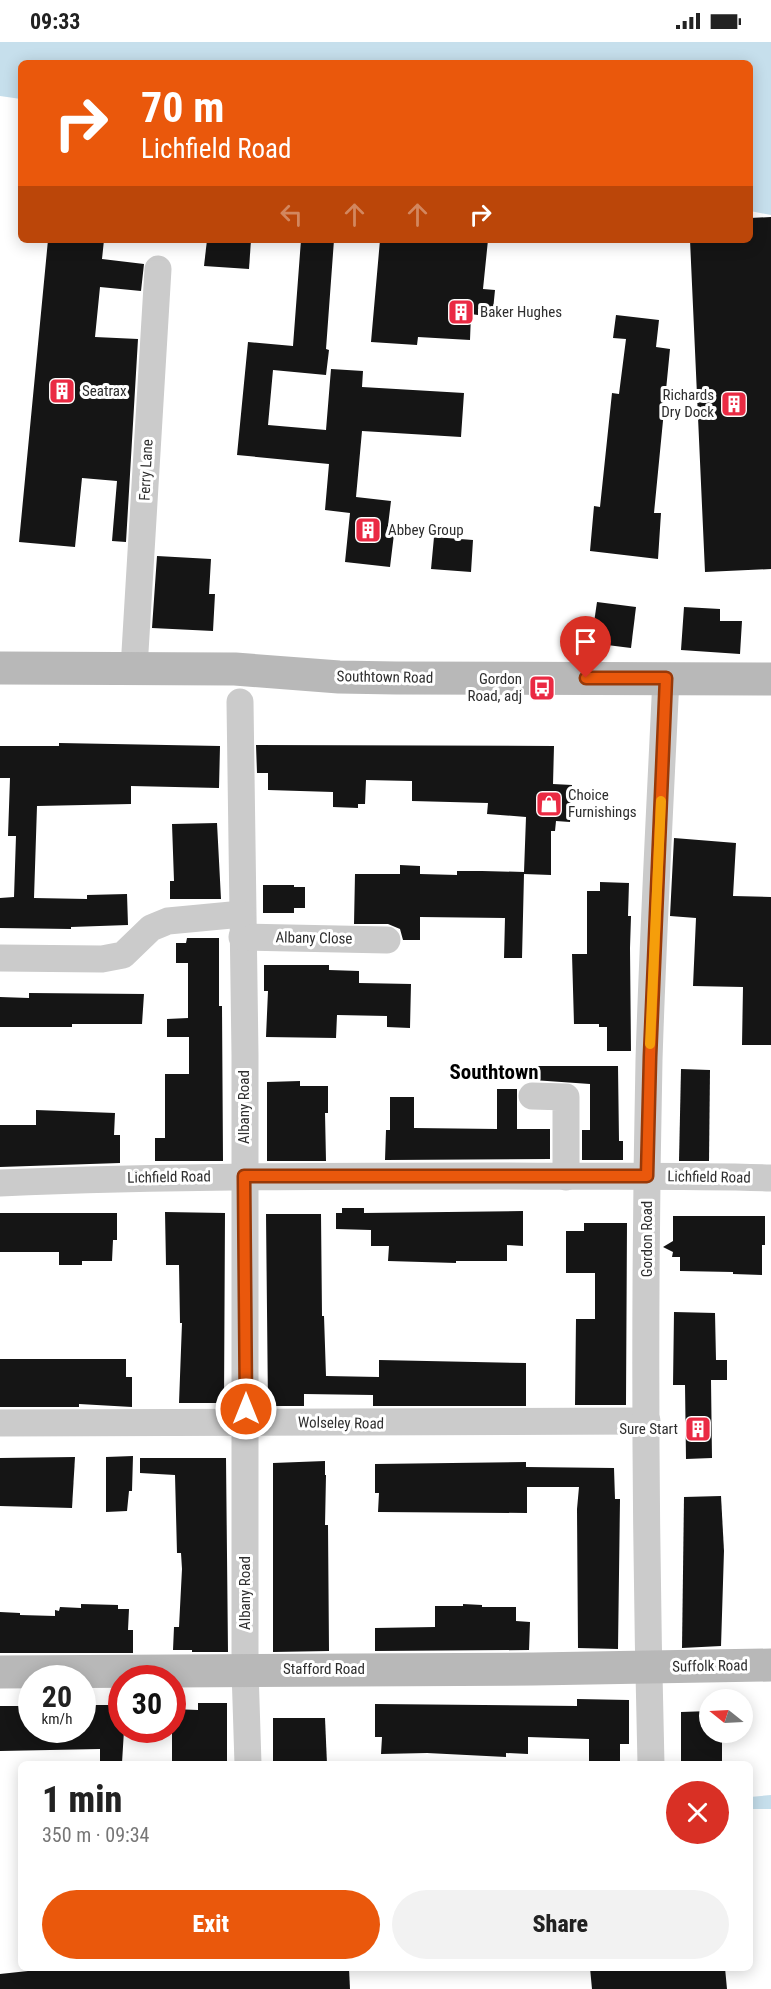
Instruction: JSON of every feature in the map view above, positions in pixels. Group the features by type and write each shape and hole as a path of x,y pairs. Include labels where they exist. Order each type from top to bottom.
{"street":[{"name":"Ferry Lane","path":"136,670 158,269"},
{"name":"Southtown Road","path":"0,668 235,669 339,677 396,678 771,679"},
{"name":"Gordon Road","path":"651,1761 647,1176 666,678"},
{"name":"Albany Road","path":"240,702 245,1055 245,1670 248,1761"},
{"name":"Albany Close","path":"0,958 102,959 123,955 151,928 168,921 387,940"},
{"path":"532,1096 566,1097 566,1177"},
{"name":"Lichfield Road","path":"0,1183 244,1176 771,1178"},
{"name":"Wolseley Road","path":"0,1423 246,1421 369,1424 647,1421"},
{"name":"Suffolk Road","path":"649,1667 771,1665"},
{"name":"Stafford Road","path":"0,1672 649,1667"}],"water":[{"path":"0,42 771,42 771,215 753,212 753,60 18,60 18,99 0,96"},
{"path":"771,1795 771,1809 753,1809 753,1797"}],"building":[{"name":"Richards Dry Dock","path":"771,217 771,569 705,572 690,243 753,243 753,218"},
{"name":"Seatrax","path":"48,243 104,243 102,259 144,264 141,291 100,287 95,337 138,339 126,542 112,541 117,481 82,478 75,547 19,542"},
{"path":"207,243 251,243 249,269 204,266"},
{"path":"301,243 334,243 326,375 273,370 268,425 326,430 331,369 363,371 362,387 464,393 461,437 362,431 356,497 391,501 387,534 394,534 390,567 345,562 350,513 325,510 329,464 237,455 248,342 293,346"},
{"path":"380,243 488,243 483,289 495,290 493,310 478,309 478,315 471,314 470,340 418,337 417,345 371,342"},
{"path":"616,315 659,320 656,347 670,349 654,513 661,513 658,559 590,551 594,506 600,507 612,393 619,394 626,339 613,338"},
{"path":"434,537 473,540 471,572 431,569"},
{"path":"157,556 211,559 209,594 215,594 213,631 152,628"},
{"path":"597,602 636,607 631,648 591,643"},
{"path":"684,607 720,609 720,621 742,621 740,654 681,650"},
{"path":"59,743 220,746 219,788 131,786 131,804 37,806 34,898 87,899 87,895 127,894 128,925 71,927 71,929 0,928 0,898 14,897 16,836 8,836 10,778 0,778 0,746 59,746"},
{"path":"256,745 554,746 553,784 572,785 570,822 556,821 555,831 551,831 551,875 524,874 522,958 504,958 505,918 420,917 420,940 403,940 400,929 388,924 354,924 355,874 400,874 400,865 420,866 420,874 457,875 457,871 524,872 526,817 487,814 488,803 412,801 412,781 366,780 365,804 358,804 358,808 333,807 333,792 268,790 268,773 257,773"},
{"path":"217,823 221,899 170,899 170,881 174,881 172,824"},
{"path":"674,838 736,843 733,896 771,897 771,1045 742,1045 743,987 693,986 696,918 670,916"},
{"path":"600,882 629,883 631,1051 607,1051 607,1027 599,1027 599,1024 574,1024 572,954 587,954 587,891 600,891"},
{"path":"263,885 305,887 305,908 294,908 294,913 263,913"},
{"path":"187,938 219,938 223,1161 155,1161 155,1138 165,1138 165,1074 189,1074 189,1037 167,1037 167,1019 188,1018 188,963 176,963 176,943 186,943"},
{"path":"264,965 329,965 329,970 359,971 359,983 411,984 410,1028 387,1027 387,1016 337,1015 336,1038 266,1037 268,991 264,991"},
{"path":"29,993 144,994 142,1024 0,1027 0,997 29,998"},
{"path":"533,1066 618,1066 619,1141 623,1141 623,1160 582,1160 582,1130 590,1130 590,1084 533,1080"},
{"path":"681,1069 710,1070 709,1161 679,1161"},
{"path":"300,1081 300,1086 328,1086 328,1113 325,1113 326,1161 267,1161 267,1082"},
{"path":"497,1089 517,1089 517,1129 550,1129 550,1159 385,1160 386,1130 390,1130 390,1097 414,1097 414,1128 497,1129"},
{"path":"36,1110 115,1113 114,1135 120,1135 120,1163 0,1167 0,1125 36,1125"},
{"path":"342,1208 364,1208 364,1213 523,1211 523,1246 507,1245 507,1261 456,1261 456,1263 388,1261 389,1246 371,1246 371,1230 336,1229 336,1213 342,1213"},
{"path":"165,1212 225,1213 224,1403 179,1403 182,1323 180,1323 179,1265 166,1265"},
{"path":"0,1213 117,1213 117,1240 113,1240 112,1261 82,1261 82,1265 59,1265 59,1252 0,1252"},
{"path":"266,1214 321,1214 322,1316 324,1316 326,1376 379,1377 379,1360 526,1363 526,1406 373,1406 373,1395 304,1394 304,1406 268,1406"},
{"path":"673,1216 765,1216 762,1275 680,1271 680,1257 672,1257 673,1252 663,1247 673,1241"},
{"path":"584,1223 627,1223 626,1405 575,1405 576,1319 595,1319 595,1273 566,1273 566,1231 584,1231"},
{"path":"674,1312 715,1313 716,1360 727,1360 727,1380 711,1380 712,1458 686,1459 685,1385 673,1385"},
{"path":"0,1359 126,1359 126,1377 132,1377 132,1407 79,1404 79,1407 0,1407"},
{"path":"133,1456 132,1491 129,1491 127,1511 106,1512 106,1457"},
{"path":"75,1457 72,1508 0,1506 0,1458"},
{"path":"140,1458 226,1458 228,1652 173,1650 174,1627 179,1627 182,1569 181,1553 177,1553 175,1475 140,1473"},
{"path":"325,1461 329,1651 273,1652 273,1463"},
{"path":"526,1462 526,1467 614,1468 615,1499 620,1499 618,1649 578,1648 577,1509 579,1487 527,1487 527,1513 378,1512 379,1493 375,1493 375,1464"},
{"path":"721,1496 724,1551 721,1646 682,1648 684,1497"},
{"path":"81,1604 118,1605 118,1609 129,1609 128,1630 133,1630 133,1653 0,1653 0,1612 55,1616 55,1610 59,1611 60,1607 81,1608"},
{"path":"463,1604 482,1605 482,1607 516,1607 516,1621 530,1622 529,1650 375,1651 375,1628 435,1627 435,1606 463,1606"},
{"path":"577,1699 629,1700 629,1744 620,1744 620,1761 589,1761 589,1739 528,1737 528,1754 506,1753 506,1757 427,1753 381,1754 382,1737 375,1737 375,1704 577,1706"},
{"path":"198,1703 227,1703 227,1761 172,1761 172,1743 186,1743 186,1710 198,1710"},
{"path":"96,1705 108,1705 108,1743 123,1743 122,1761 100,1761 100,1749 0,1751 0,1706 18,1706 18,1743 96,1743"},
{"path":"699,1711 699,1743 722,1743 722,1761 681,1761 681,1712"},
{"path":"273,1718 325,1718 327,1761 273,1761"},
{"path":"28,1971 349,1971 350,1989 0,1989 0,1974"},
{"path":"590,1971 725,1971 727,1989 592,1989"}],"slow traffic":[{"path":"650,1044 661,801"}],"place":[{"name":"Baker Hughes","path":"461,312"},
{"name":"Seatrax","path":"62,391"},
{"name":"Richards Dry Dock","path":"734,404"},
{"name":"Abbey Group","path":"368,530"},
{"name":"Gordon Road, adj","path":"542,688"},
{"name":"Choice Furnishings","path":"549,804"},
{"name":"Sure Start","path":"698,1429"}],"district":[{"name":"Southtown","path":"494,1072"}],"route":[{"path":"246,1409 244,1176 647,1176 666,678 586,678"}]}
